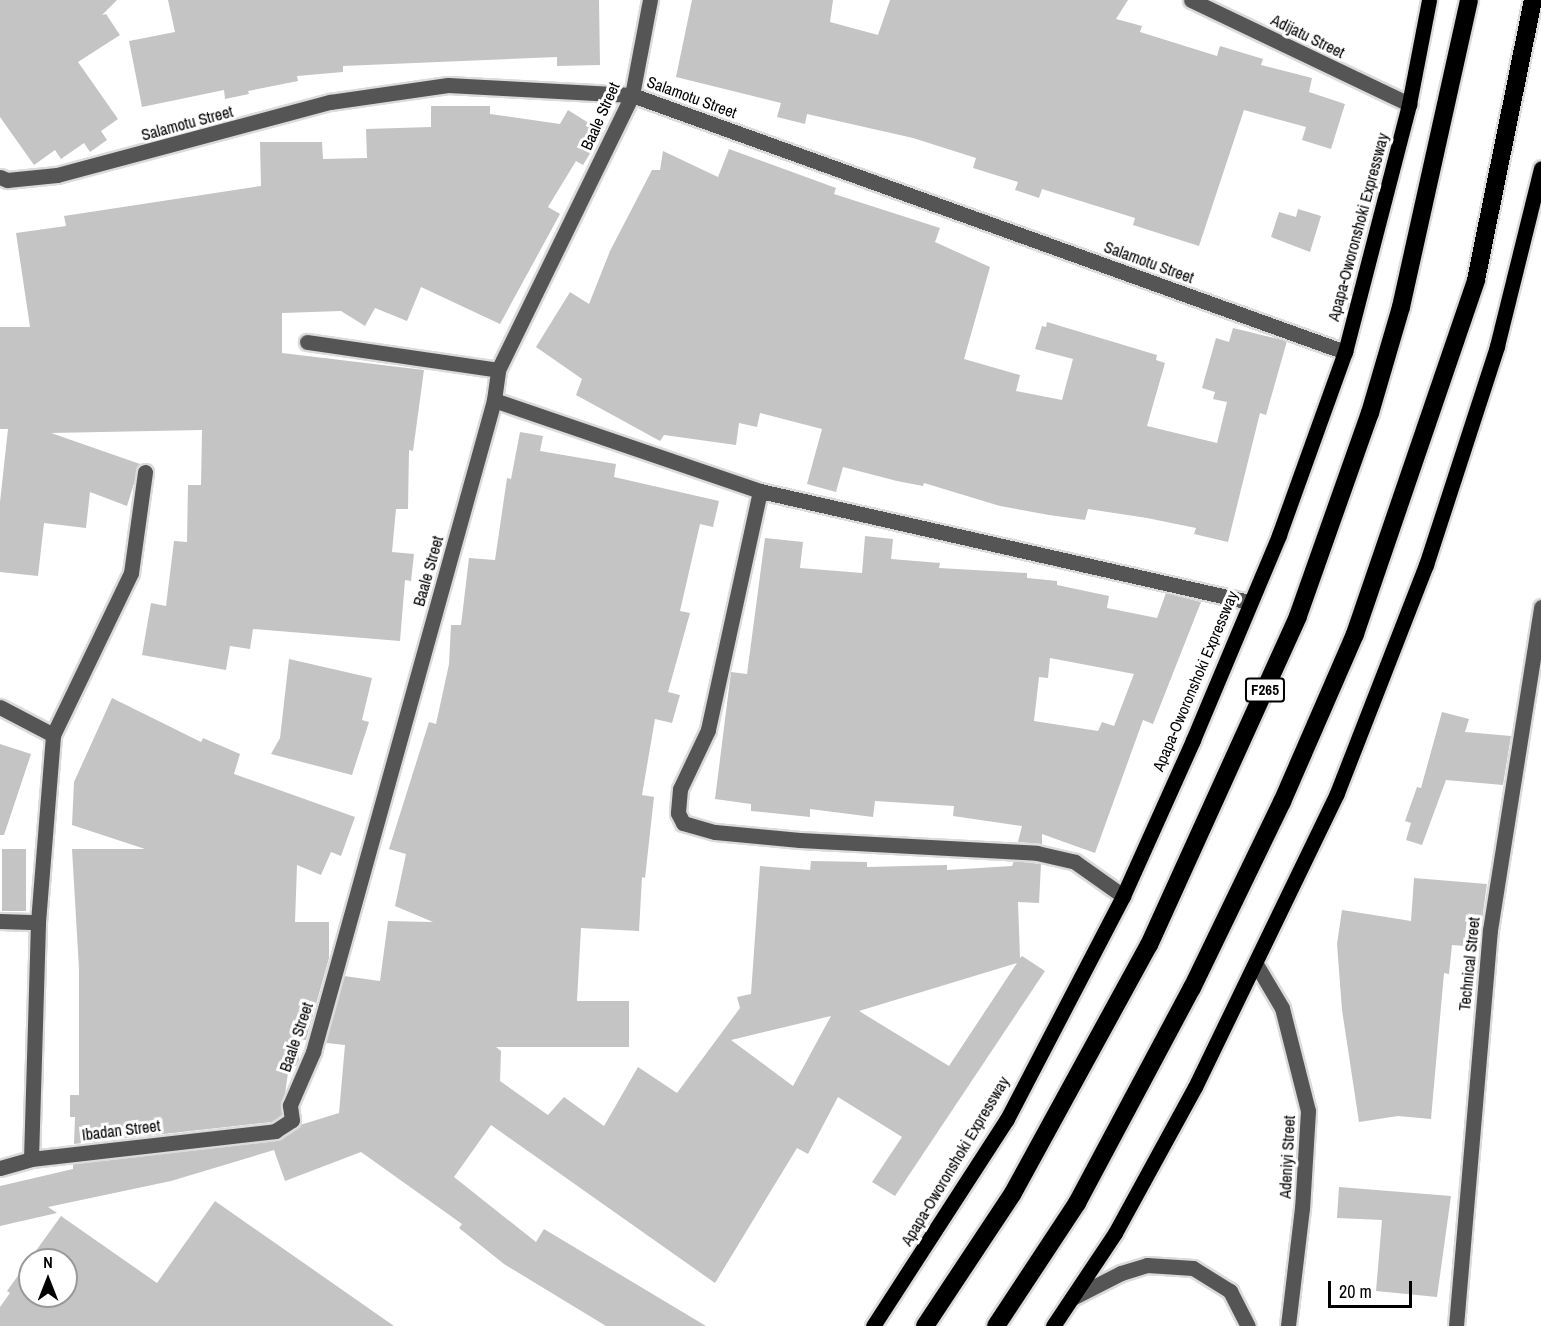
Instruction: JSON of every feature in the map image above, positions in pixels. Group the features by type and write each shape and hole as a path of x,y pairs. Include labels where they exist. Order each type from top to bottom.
{"highway":[{"name":"F265","path":"925,1326 1013,1193 1149,945 1298,616 1370,412 1401,307 1469,0"},
{"path":"996,1326 1077,1203 1192,988 1282,802 1355,634 1476,280 1533,0"}],"main road":[{"name":"Apapa-Oworonshoki Expressway","path":"873,1326 1007,1119 1123,896 1279,535 1345,352 1409,104 1429,0"},
{"path":"1053,1326 1115,1233 1195,1087 1337,793 1426,565 1497,346 1541,168"}],"street":[{"name":"Baale Street","path":"248,1133 274,1131 292,1120 290,1105 313,1052 494,400 498,370 632,95 650,0"},
{"name":"Adijatu Street","path":"1191,0 1409,104"},
{"name":"Salamotu Street","path":"0,177 7,180 57,174 330,102 448,85 632,95 1345,352"},
{"path":"307,342 498,370"},
{"path":"494,400 760,491 1249,602"},
{"path":"31,1159 38,922 53,735 131,573 145,472"},
{"path":"760,491 708,730 680,789 678,813 683,823 715,832 800,840 1037,853 1075,862 1123,896"},
{"name":"Technical Street","path":"1456,1326 1490,930 1541,607"},
{"path":"0,707 53,735"},
{"path":"0,921 38,922"},
{"name":"Adeniyi Street","path":"1256,964 1282,1008 1308,1111 1302,1208 1287,1326"},
{"name":"Ibadan Street","path":"0,1168 31,1159 248,1133"},
{"path":"1072,1298 1121,1273 1147,1264 1194,1268 1230,1291 1248,1326"}],"building":[{"path":"0,0 117,0 102,15 106,14 120,35 78,62 118,119 101,131 107,140 90,152 84,143 61,159 55,150 34,165 0,117"},
{"path":"168,0 599,0 600,65 557,66 557,57 343,66 343,72 297,76 298,81 248,91 249,94 225,99 224,90 142,107 129,41 175,32"},
{"path":"692,0 833,0 830,22 878,35 890,0 1128,0 1116,19 1142,26 1140,32 1217,56 1220,46 1263,59 1261,65 1312,78 1309,92 1345,104 1331,149 1302,140 1306,127 1244,110 1199,246 1133,225 1135,218 1042,189 1039,198 1015,190 1018,182 973,168 976,158 913,138 807,114 805,124 777,117 781,103 676,77"},
{"path":"431,106 490,106 490,114 560,124 568,110 603,132 583,165 576,161 548,207 560,214 500,324 421,287 407,321 375,308 365,326 341,311 282,313 282,353 424,370 413,451 409,450 408,509 396,509 392,552 414,554 411,581 405,580 400,641 253,629 250,649 230,646 226,670 142,655 151,603 166,606 174,541 187,542 188,485 201,485 202,430 51,433 140,464 127,506 90,492 86,528 44,523 38,576 0,572 0,502 8,429 0,429 0,327 30,327 16,233 66,226 64,216 261,186 260,142 322,142 323,159 367,158 366,129 431,127"},
{"path":"729,149 836,188 834,194 940,228 935,242 990,267 964,359 1020,375 1016,391 1062,400 1073,359 1035,349 1042,326 1046,327 1047,322 1157,355 1156,360 1165,363 1147,426 1217,443 1227,402 1213,399 1215,392 1202,388 1216,338 1229,342 1233,328 1287,341 1266,415 1260,413 1228,542 1194,534 1196,528 1147,518 1088,509 1085,520 1000,506 924,483 923,486 897,481 843,467 836,492 807,484 822,429 760,413 757,427 739,423 736,445 664,435 660,441 576,395 582,379 536,347 570,292 589,304 610,251 652,170 660,170 663,151 718,177"},
{"path":"1298,209 1321,216 1310,252 1271,237 1279,212 1296,217"},
{"path":"520,432 543,436 540,451 616,464 614,477 719,501 713,527 700,524 680,611 690,613 668,692 680,695 672,723 655,719 642,795 654,797 645,878 642,877 639,931 581,928 577,1001 629,1001 629,1047 496,1047 501,1051 500,1081 548,1115 564,1097 604,1126 638,1067 677,1093 740,1008 737,997 751,994 760,866 810,870 811,861 867,862 867,867 947,865 947,870 1012,866 1014,861 1041,864 1039,903 1018,902 1020,958 1022,956 1045,971 895,1196 872,1182 902,1137 838,1097 808,1154 797,1148 715,1283 491,1125 454,1177 536,1242 544,1229 706,1326 606,1326 504,1264 459,1228 462,1224 361,1152 285,1181 274,1150 171,1181 48,1207 57,1213 0,1226 0,1186 73,1169 73,1164 276,1141 300,1125 339,1113 345,1045 326,1043 344,976 380,981 388,921 433,922 395,906 406,854 389,849 429,722 436,724 449,664 451,625 461,625 469,558 495,560 507,478 511,479","holes":["1017,963 949,1066 859,1011","831,1016 793,1086 731,1040"]},
{"path":"865,536 893,539 891,559 940,563 939,568 1027,573 1027,578 1057,581 1057,585 1109,596 1107,608 1157,618 1166,593 1201,602 1153,724 1143,720 1095,853 1042,834 1042,844 1018,842 1022,826 953,816 954,806 875,801 873,817 810,809 810,817 751,811 751,804 715,799 731,672 747,674 765,538 803,542 800,568 862,573","holes":["1050,658 1134,674 1114,726 1102,722 1098,731 1034,721 1039,677 1048,678"]},
{"path":"289,659 372,678 362,720 369,722 352,775 271,754 280,738"},
{"path":"112,698 201,742 203,738 240,754 234,774 355,817 341,856 331,852 321,875 297,865 295,922 329,922 329,958 306,1040 299,1039 299,1060 296,1066 289,1066 282,1115 272,1122 74,1144 75,1117 70,1117 70,1095 79,1095 79,969 72,849 145,849 72,825 74,782"},
{"path":"1442,712 1469,719 1465,732 1511,736 1503,785 1446,780 1422,845 1406,840 1411,823 1405,821 1417,787 1421,788"},
{"path":"0,744 31,754 4,835 0,835"},
{"path":"2,849 26,849 26,911 2,911"},
{"path":"1414,878 1487,884 1482,920 1467,919 1464,946 1452,945 1449,974 1444,973 1431,1119 1398,1116 1359,1122 1342,1010 1337,944 1342,910 1411,921"},
{"path":"1339,1187 1451,1196 1437,1297 1376,1291 1382,1220 1337,1218"},
{"path":"215,1201 394,1326 0,1326 0,1307 10,1293 7,1291 18,1276 18,1308 78,1308 78,1248 38,1248 61,1216 157,1283"}]}
